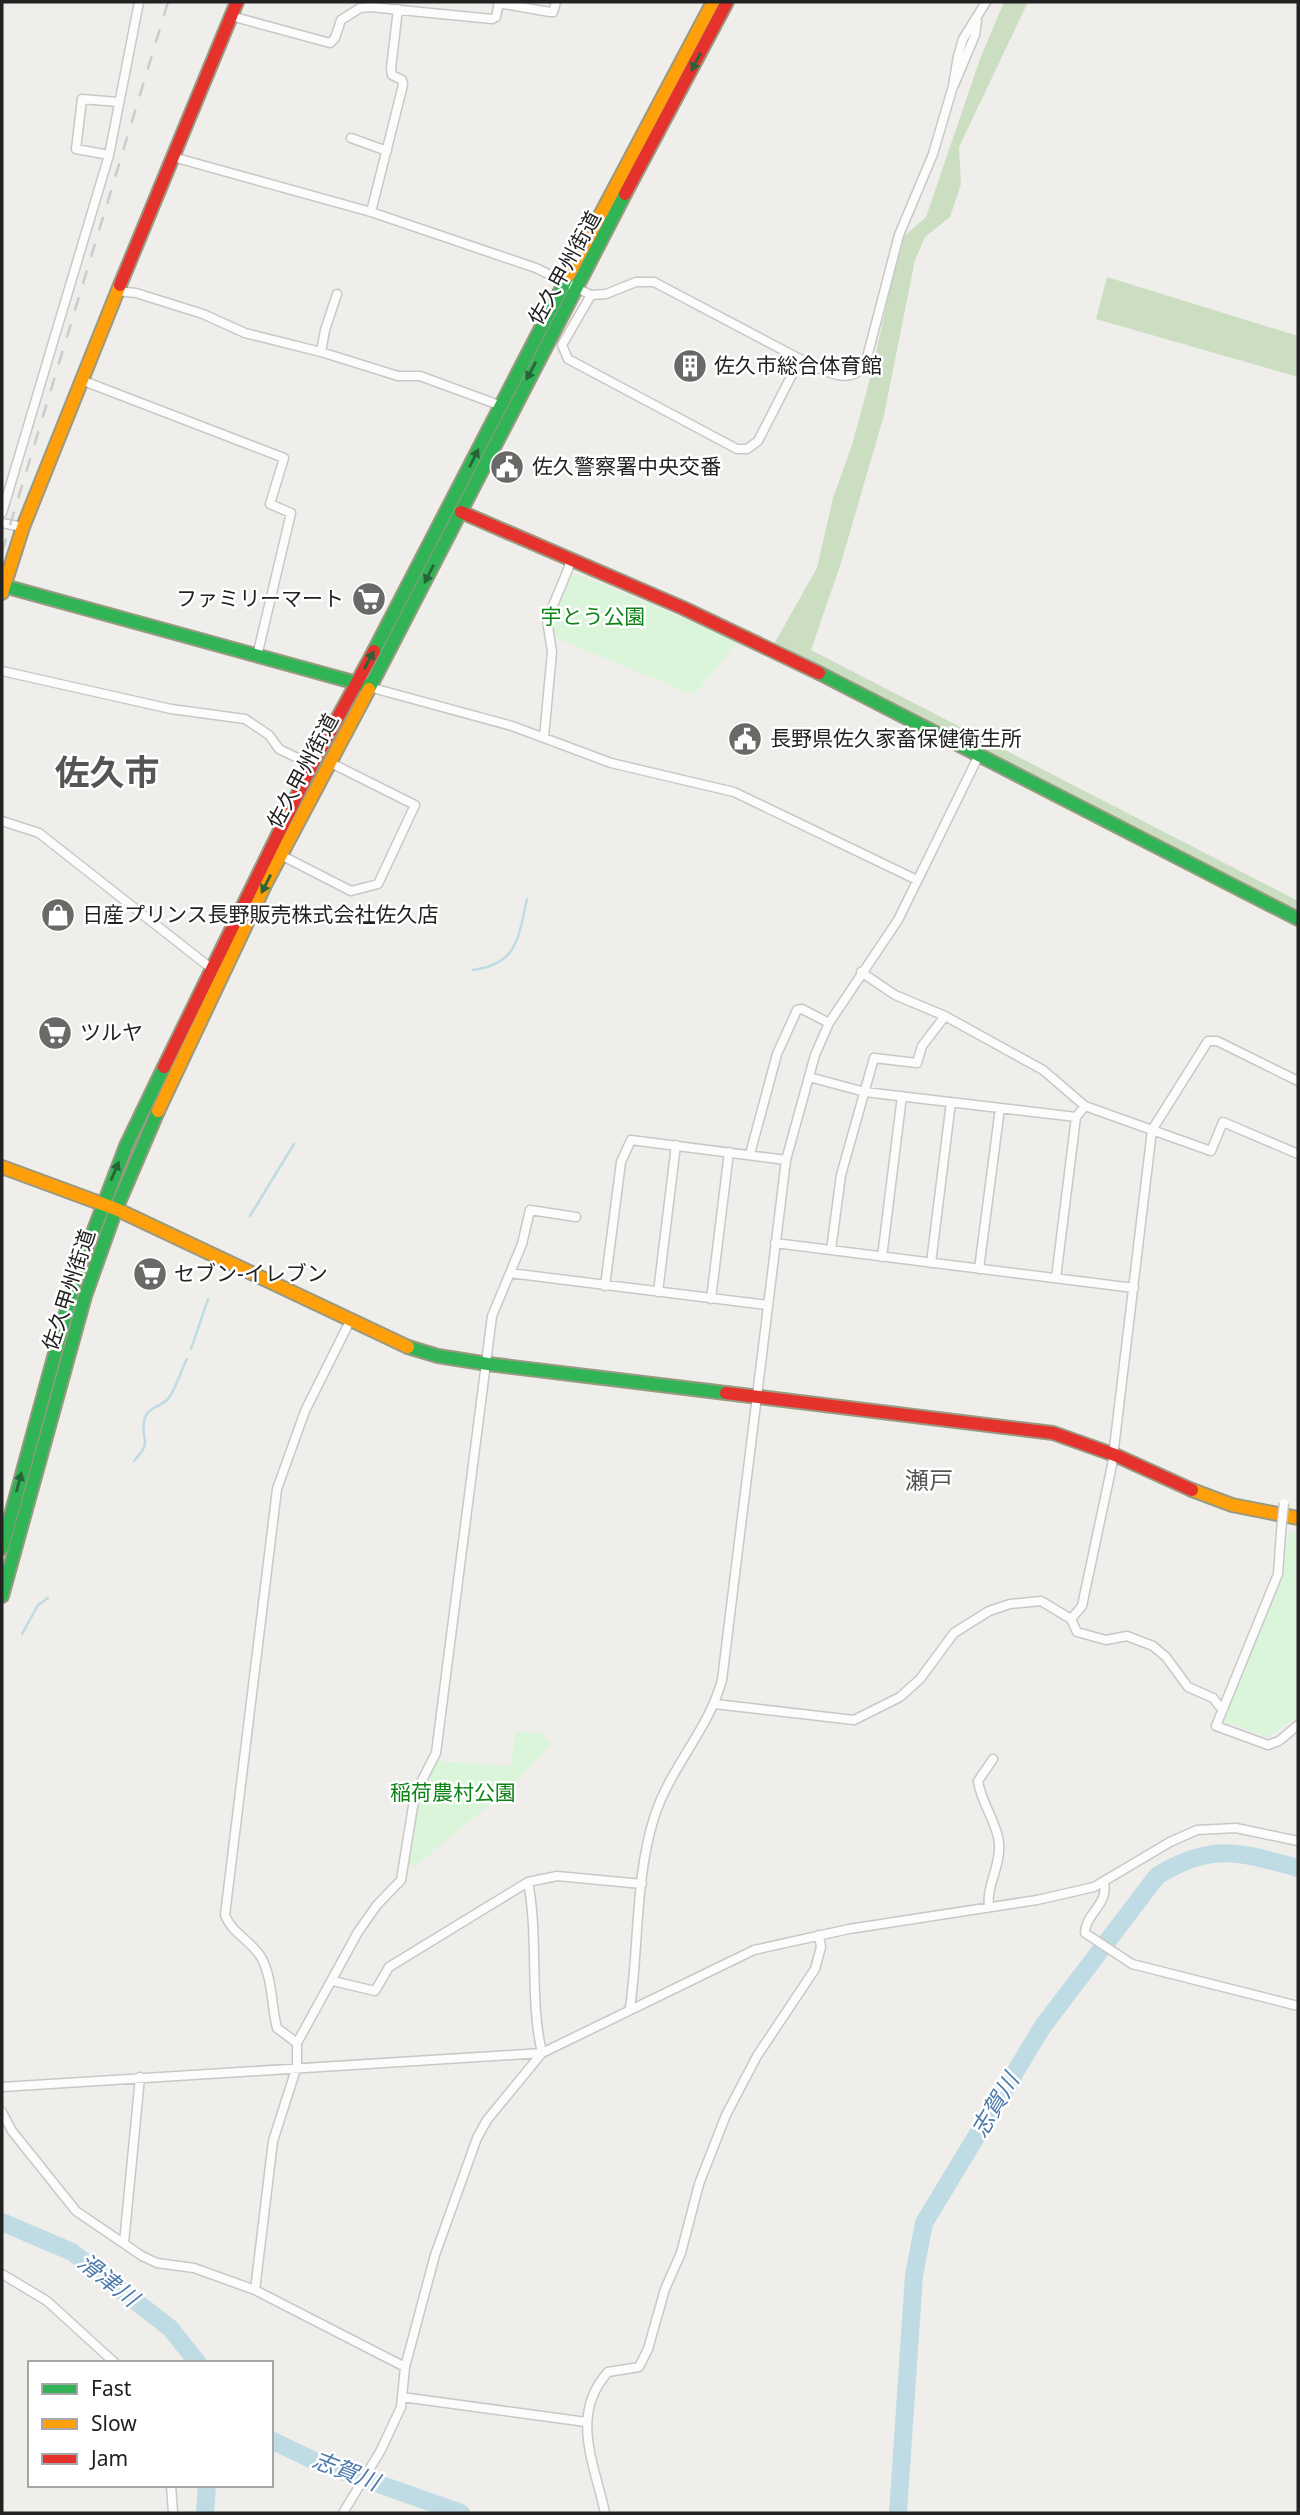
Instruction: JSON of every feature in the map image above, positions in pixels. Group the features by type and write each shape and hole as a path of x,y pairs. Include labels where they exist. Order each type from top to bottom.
{"main road":[{"path":"237,2 81,380 23,527 3,589 363,685"},
{"name":"佐久甲州街道","path":"2,1548 64,1316 102,1203 275,852 312,765 363,685 461,512 571,284 713,2"},
{"name":"佐久甲州街道","path":"275,852 329,762 363,685 499,405 571,284 727,2"},
{"path":"461,512 732,630 980,753 1298,919"},
{"name":"佐久甲州街道","path":"2,1596 73,1336 116,1209 215,972"},
{"path":"2,1167 116,1209 420,1352 488,1364 1054,1433 1113,1454 1139,1469 1233,1507 1298,1518"}],"street":[{"path":"2,513 109,155 139,2"},
{"path":"231,16 330,43 335,38 341,20 360,8 398,9 492,19 496,17 499,3 553,12 556,2"},
{"path":"173,158 371,212 571,284 591,295 606,294 636,282 654,282 800,359 845,377 856,375 865,365 899,235 933,155 953,86 975,35 977,18 986,2"},
{"path":"371,212 403,85 402,80 392,75 391,68 398,9"},
{"path":"109,155 76,149 82,99 118,102"},
{"path":"351,138 387,151"},
{"path":"117,291 136,293 203,314 245,333 321,352 398,376 420,376 499,405"},
{"path":"321,352 324,330 337,294"},
{"path":"591,295 562,345 568,359 737,449 747,449 758,441 800,359"},
{"path":"81,380 284,458 270,503 291,513 257,656"},
{"path":"2,523 23,527"},
{"path":"544,737 552,652 547,627 569,567 569,560"},
{"path":"2,671 171,709 245,719 269,735 279,748 312,765"},
{"path":"363,685 544,737 611,763 734,792 917,880"},
{"path":"630,2008 642,1885 653,1821 663,1793 715,1704 723,1672 786,1160 809,1077 829,1023 898,920 980,753"},
{"path":"275,852 351,891 378,884 415,805 329,762"},
{"path":"2,821 39,833 215,972"},
{"path":"861,972 895,995 945,1016 1051,1075 1085,1106 1210,1151 1223,1122 1298,1154"},
{"path":"750,1154 788,1026 800,1009 829,1023"},
{"path":"831,1250 841,1175 874,1058 917,1063 922,1046 945,1016"},
{"path":"1070,1619 1080,1611 1085,1593 1113,1454 1152,1130 1208,1041 1217,1041 1298,1082"},
{"path":"809,1077 865,1092 1076,1117"},
{"path":"882,1257 902,1097"},
{"path":"931,1263 951,1102"},
{"path":"1056,1278 1076,1117 1085,1106"},
{"path":"979,1269 1000,1108"},
{"path":"605,1286 621,1162 631,1140 786,1160"},
{"path":"658,1292 676,1145"},
{"path":"711,1298 729,1152"},
{"path":"254,2290 277,2121 297,2066 298,2043 358,1932 377,1905 401,1880 415,1794 436,1753 453,1606 488,1364 492,1316 522,1244 530,1210 576,1217"},
{"path":"775,1243 1134,1288"},
{"path":"510,1273 767,1305"},
{"path":"298,2043 277,2028 272,1995 261,1958 230,1925 225,1914 277,1489 305,1411 350,1321"},
{"path":"1284,1503 1280,1567 1216,1726 1268,1745 1279,1741 1298,1725"},
{"path":"715,1704 854,1720 900,1697 920,1679 954,1633 989,1611 1010,1604 1041,1601 1070,1619 1077,1632 1106,1640 1127,1636 1153,1646 1166,1657 1188,1686 1213,1698 1221,1708"},
{"path":"989,1907 988,1892 998,1874 999,1847 978,1781 993,1759"},
{"path":"343,2513 397,2418 405,2367 446,2217 477,2138 487,2120 542,2053 754,1950 820,1935 1037,1900 1104,1883 1170,1842 1197,1830 1237,1828 1298,1841"},
{"path":"333,1981 375,1991 389,1967 528,1882 557,1876 642,1885"},
{"path":"528,1882 535,1949 534,2003 542,2053"},
{"path":"1104,1883 1105,1896 1085,1927 1088,1936 1132,1964 1298,2006"},
{"path":"605,2513 589,2456 586,2422 597,2388 605,2376 614,2371 639,2367 648,2349 665,2289 681,2253 699,2184 726,2115 757,2056 815,1969 821,1947 820,1935"},
{"path":"2,2087 297,2066 542,2053"},
{"path":"124,2243 140,2077"},
{"path":"2,2112 12,2131 76,2211 150,2261 194,2268 254,2290 405,2367"},
{"path":"2,2274 47,2301 114,2361"},
{"path":"402,2397 586,2422"},
{"path":"171,2487 173,2513"}],"green space":[{"path":"1004,2 1028,2 959,147 961,184 950,217 925,237 915,260 884,415 841,563 811,650 1298,901 1298,913 774,644 817,568 833,498 852,445 871,375 901,239 926,217 980,59"},
{"path":"1107,277 1298,336 1298,377 1096,319"},
{"name":"宇とう公園","path":"577,574 738,641 694,695 556,638 552,621 572,575"},
{"path":"1288,1531 1298,1532 1298,1716 1268,1738 1224,1721 1283,1574"},
{"name":"稲荷農村公園","path":"516,1732 541,1733 550,1744 520,1778 486,1808 416,1866 408,1864 418,1796 435,1761 510,1766"}],"waterway":[{"path":"473,970 499,962 514,947 527,899"},
{"path":"250,1216 294,1144"},
{"path":"191,1349 208,1299"},
{"path":"134,1461 145,1445 143,1428 146,1416 168,1399 187,1359"},
{"path":"22,1634 38,1605 48,1598"},
{"name":"志賀川","path":"898,2513 914,2275 924,2223 1043,2026 1157,1876 1194,1858 1226,1853 1298,1868"},
{"name":"滑津川","path":"2,2222 72,2252 170,2328 196,2361"},
{"name":"志賀川","path":"273,2441 319,2463 461,2513"},
{"name":"滑津川","path":"205,2513 207,2487"}],"railway":[{"path":"2,552 168,2"}],"traffic: fast":[{"path":"369,689 625,194"},
{"path":"374,651 568,276"},
{"path":"4,586 364,685"},
{"path":"819,673 1298,919"},
{"path":"2,1548 75,1280 126,1146 164,1067"},
{"path":"2,1596 85,1296 116,1209 158,1111"},
{"path":"408,1347 438,1356 488,1364 726,1393"}],"traffic: slow":[{"path":"568,276 713,2"},
{"path":"2,593 23,527 120,285"},
{"path":"158,1111 265,885 369,689"},
{"path":"2,1167 116,1209 408,1347"},
{"path":"1192,1490 1232,1505 1298,1518"}],"traffic: jam":[{"path":"120,285 237,2"},
{"path":"625,194 727,2"},
{"path":"461,512 683,608 819,673"},
{"path":"164,1067 312,765 374,651"},
{"path":"726,1393 1053,1433 1115,1455 1192,1490"}],"place":[{"name":"佐久市総合体育館","path":"690,366"},
{"name":"佐久警察署中央交番","path":"507,467"},
{"name":"ファミリーマート","path":"369,599"},
{"name":"長野県佐久家畜保健衛生所","path":"745,739"},
{"name":"日産プリンス長野販売株式会社佐久店","path":"58,915"},
{"name":"ツルヤ","path":"55,1033"},
{"name":"セブン-イレブン","path":"150,1274"}],"district":[{"name":"佐久市","path":"107,773"},
{"name":"瀬戸","path":"929,1481"}]}
